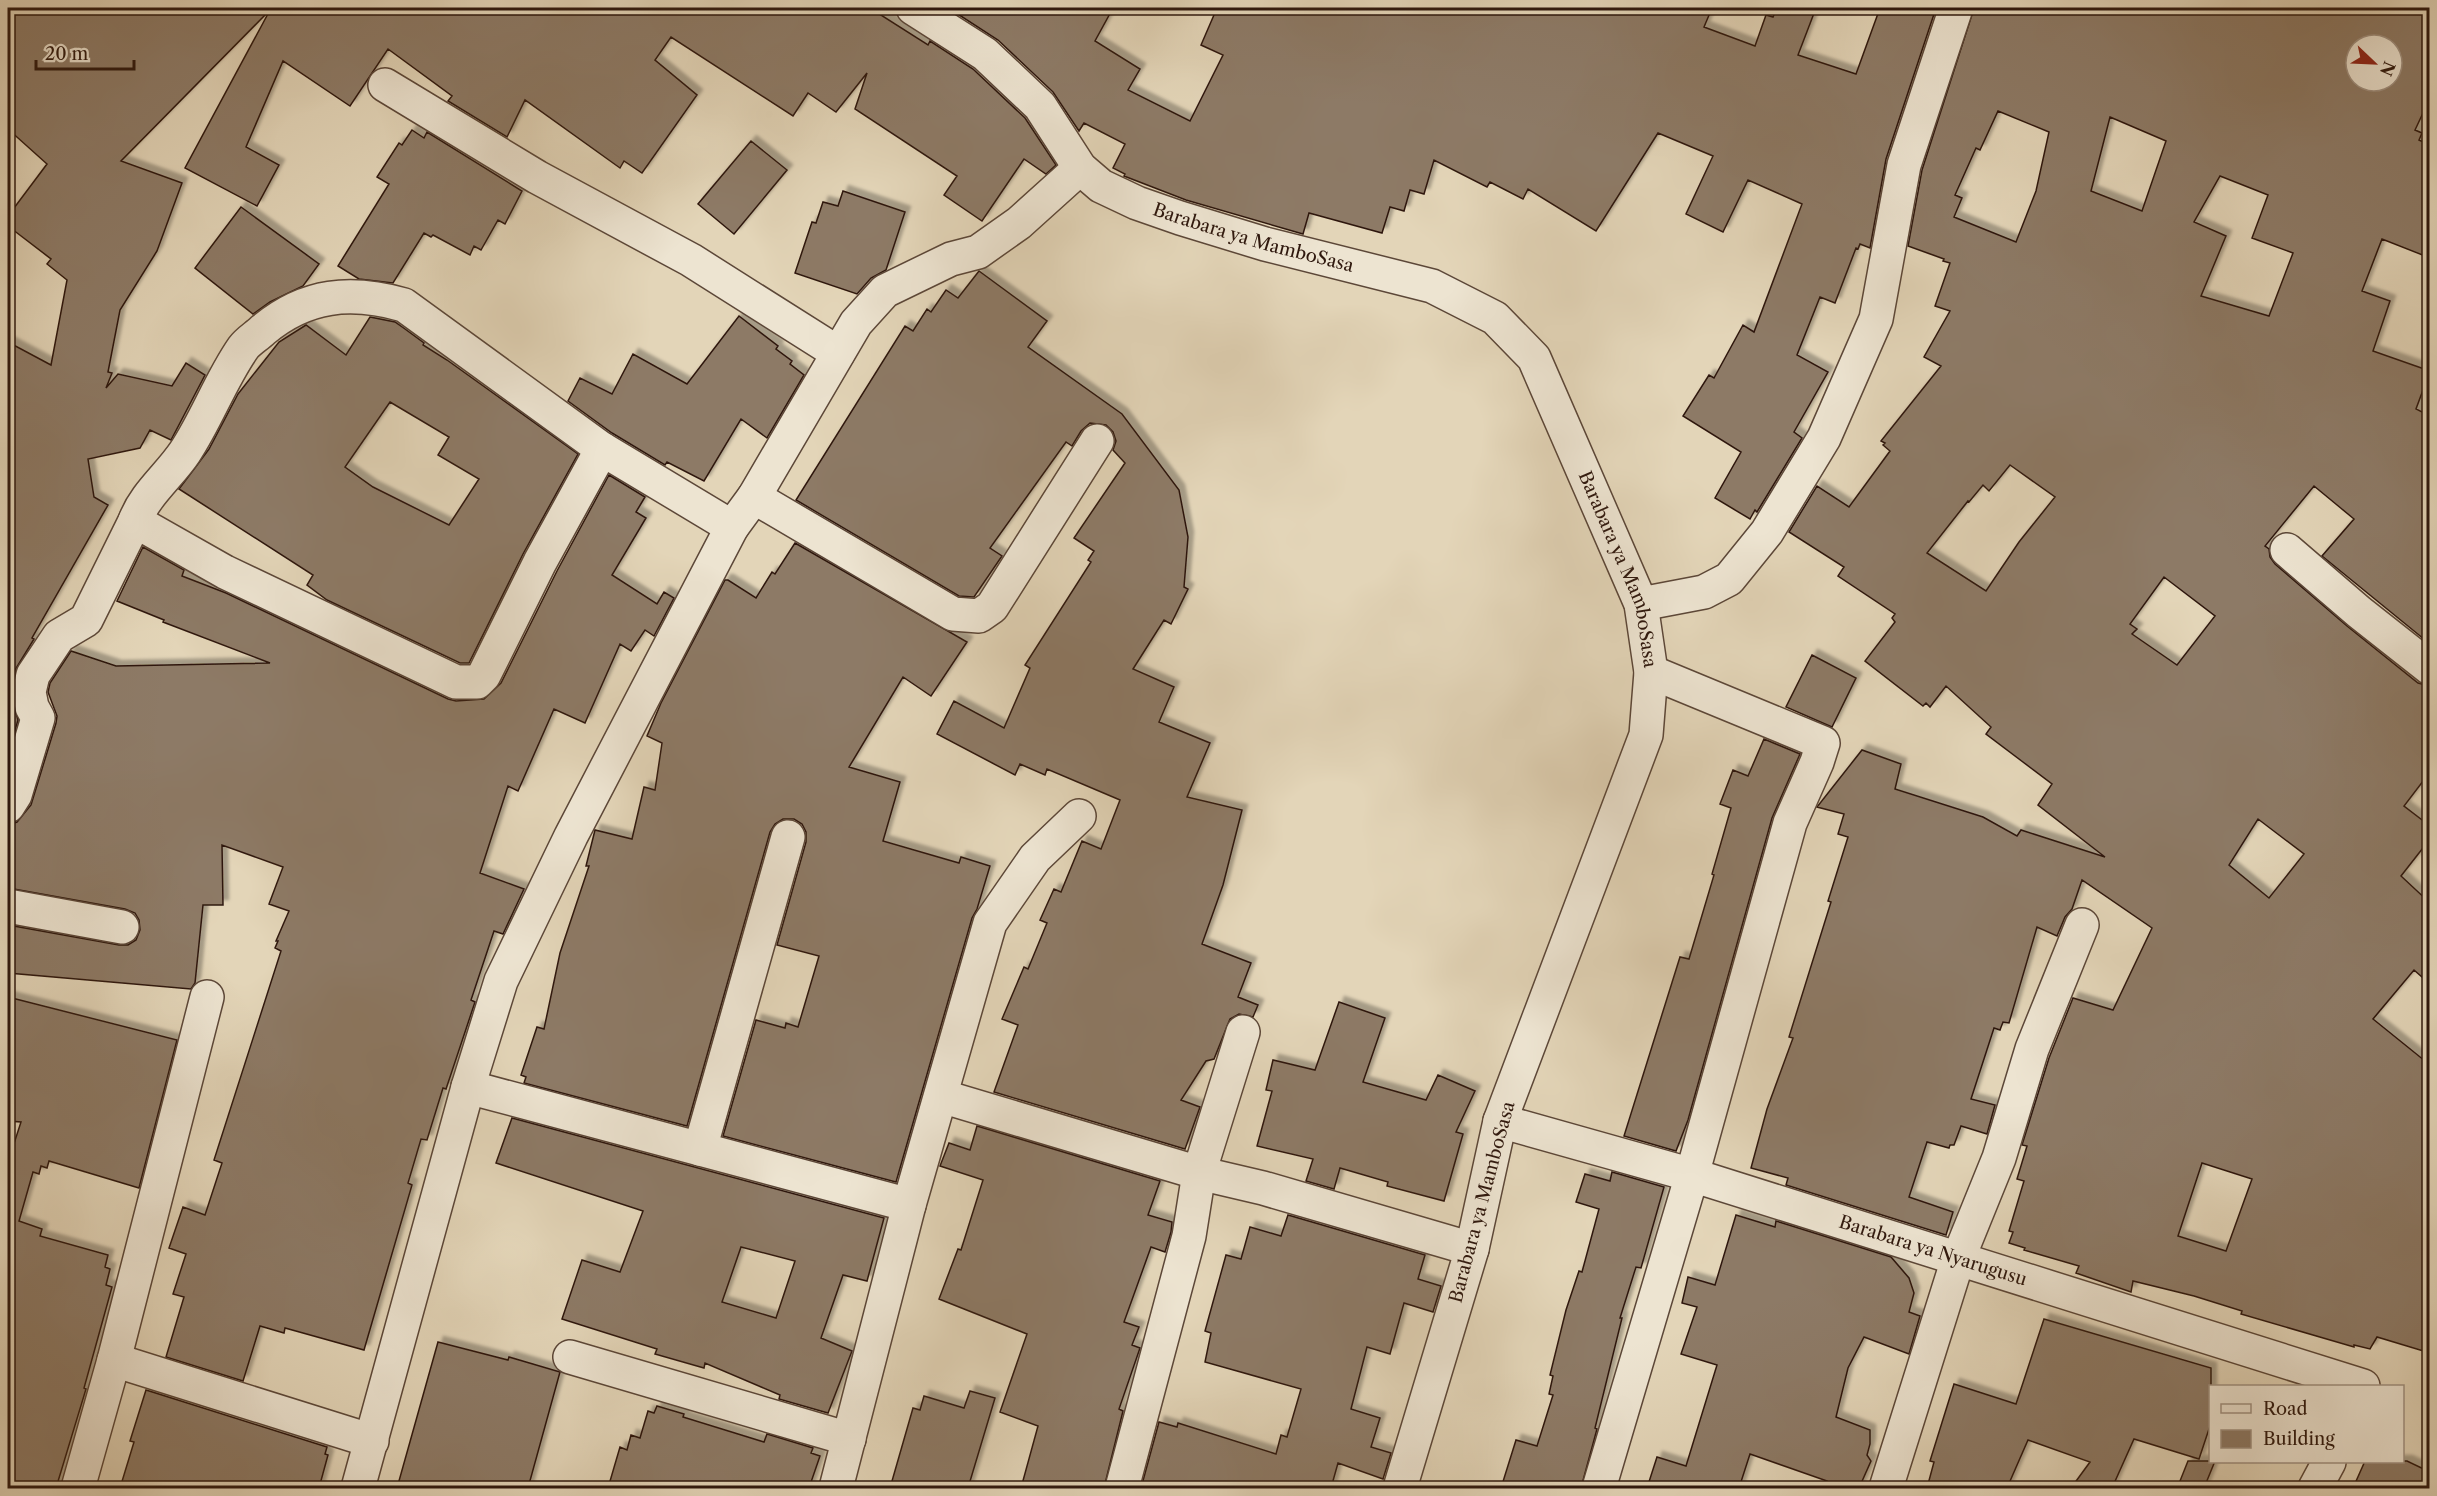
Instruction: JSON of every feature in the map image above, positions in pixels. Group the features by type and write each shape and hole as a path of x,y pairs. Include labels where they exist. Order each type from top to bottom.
{"street":[{"name":"Barabara ya MamboSasa","path":"914,8 985,54 1040,106 1080,168 1101,186 1137,203 1265,244 1432,286 1495,318 1534,358 1641,604 1651,672 1646,735 1500,1121 1472,1249 1400,1488"},
{"path":"1641,604 1704,592 1729,579 1767,532 1824,438 1876,319 1904,165 1956,8"},
{"path":"385,85 537,177 691,260 838,353"},
{"path":"358,1488 468,1087 501,981 571,836 732,528 754,497 856,323 885,291 951,259 978,252 1019,223 1080,168"},
{"path":"8,806 15,795 38,718 32,707 29,692 33,675 59,636 86,620 141,505 185,452 244,346 278,317 303,305 338,296 379,298 404,305 602,449 732,528"},
{"path":"754,497 953,614 979,616 992,607 1097,441"},
{"path":"135,521 225,572 456,682 477,682 484,675 540,562 602,449"},
{"path":"2287,550 2359,612 2430,668"},
{"path":"1599,1488 1692,1175 1790,823 1823,743 1651,672"},
{"path":"836,1488 909,1205 990,923 1035,858 1079,816"},
{"path":"700,1149 788,837"},
{"path":"8,906 122,927"},
{"path":"1886,1488 1958,1259 1999,1158 2032,1049 2082,925"},
{"path":"78,1488 114,1360 207,997"},
{"path":"1122,1488 1189,1236 1199,1173 1243,1032"},
{"path":"468,1087 909,1205"},
{"path":"941,1096 1199,1173 1263,1188 1472,1249"},
{"name":"Barabara ya Nyarugusu","path":"1500,1121 1692,1175 2360,1385"},
{"path":"570,1357 849,1439"},
{"path":"114,1360 372,1441"},
{"path":"2315,1488 2328,1463"}],"building":[{"path":"8,8 870,8 928,45 930,41 973,69 1025,118 1056,165 1046,174 1024,159 982,221 944,195 957,176 855,109 867,73 836,112 808,93 793,116 671,37 655,60 697,95 642,173 624,161 620,168 525,100 507,137 448,101 452,96 388,49 350,106 283,61 246,147 279,165 257,206 185,168 270,10 121,161 182,183 157,251 120,310 108,372 112,373 106,388 118,374 172,386 186,363 205,375 171,440 150,430 140,448 88,459 94,497 108,505 15,670 11,695 18,720 8,755 8,342 51,365 67,280 47,264 51,259 8,226 8,216 47,164 8,129"},
{"path":"951,8 1113,8 1095,41 1140,69 1128,90 1190,121 1223,55 1201,45 1217,8 1712,8 1704,27 1755,46 1766,15 1773,17 1777,8 1816,8 1798,55 1856,74 1880,8 1936,8 1886,159 1870,248 1860,244 1858,249 1856,248 1835,303 1820,297 1797,355 1828,372 1794,432 1802,438 1757,512 1755,510 1750,519 1715,498 1741,452 1683,416 1709,375 1714,378 1743,325 1754,332 1802,204 1748,180 1723,232 1686,214 1713,156 1658,133 1596,231 1528,189 1523,199 1490,182 1487,187 1434,160 1424,194 1410,190 1404,211 1390,207 1382,233 1309,213 1303,234 1186,200 1124,176 1125,174 1113,168 1125,144 1084,123 1079,131 1053,92 998,40"},
{"path":"1974,8 2430,8 2430,98 2415,130 2422,133 2419,140 2430,145 2430,258 2382,239 2362,291 2390,301 2373,351 2430,371 2416,409 2430,416 2430,644 2322,556 2354,519 2314,486 2265,546 2269,549 2270,557 2275,564 2347,626 2418,683 2430,686 2430,772 2404,806 2430,826 2430,839 2401,876 2430,903 2430,984 2414,970 2373,1019 2430,1065 2430,1353 2377,1337 2370,1349 2354,1345 2354,1347 2241,1314 2242,1311 2194,1296 2133,1281 2131,1292 2076,1273 2079,1266 2024,1250 2025,1248 2009,1243 2013,1232 2009,1231 2024,1181 2017,1179 2027,1146 2022,1145 2049,1058 2073,998 2113,1010 2152,928 2082,880 2072,909 2065,917 2057,936 2037,927 2009,1023 2003,1022 2000,1030 1994,1028 1971,1099 1995,1105 1987,1134 1961,1126 1954,1145 1950,1145 1949,1148 1927,1142 1909,1197 1953,1212 1946,1235 1786,1185 1788,1178 1751,1168 1767,1109 1793,1038 1789,1037 1831,902 1828,901 1848,837 1838,834 1844,814 1817,807 1862,750 1901,764 1895,789 1983,817 2017,836 2021,830 2105,857 2038,805 2052,784 1986,734 1991,727 1946,686 1930,707 1926,703 1923,706 1865,661 1895,622 1892,618 1895,614 1838,576 1844,567 1789,532 1817,486 1849,507 1890,451 1881,441 1941,366 1924,357 1950,311 1935,306 1950,263 1908,246 1922,170","holes":["1998,111 2049,132 2036,191 2016,242 1954,217 1962,198 1955,195 1976,148 1980,150","2110,117 2166,141 2142,211 2091,191","2220,176 2268,195 2252,238 2293,253 2269,316 2201,296 2226,236 2194,222","2010,465 2055,497 2019,542 1986,591 1927,553 1983,485 1989,491","2164,577 2215,616 2177,665 2132,634 2137,629 2130,624","2258,819 2304,854 2269,898 2229,865","2202,1163 2252,1179 2226,1251 2178,1236"]},
{"path":"412,130 424,138 427,132 522,191 505,224 498,220 481,250 474,246 470,255 433,235 431,237 424,233 393,283 359,279 338,266 389,184 377,177 399,143 402,145"},
{"path":"751,141 787,170 734,234 698,204"},
{"path":"843,191 905,212 886,270 871,278 857,294 795,273 812,222 816,223 823,202 838,206"},
{"path":"241,207 319,264 303,286 270,302 253,314 195,268"},
{"path":"979,271 1047,321 1028,347 1122,414 1179,490 1188,537 1184,587 1188,589 1171,624 1164,620 1133,669 1174,687 1159,722 1210,743 1187,797 1242,810 1223,885 1202,944 1251,963 1238,997 1258,1005 1253,1017 1239,1014 1230,1019 1214,1059 1206,1061 1181,1100 1200,1107 1185,1149 994,1092 1018,1025 1002,1019 1024,967 1028,969 1047,923 1040,920 1054,889 1061,892 1082,841 1101,849 1120,800 1047,769 1045,775 1020,764 1015,775 937,734 954,701 1004,728 1030,668 1025,665 1091,562 1088,560 1094,551 1074,538 1125,463 1113,450 1116,441 1113,432 1106,425 1090,423 1081,431 1072,446 1066,442 990,548 1002,556 974,597 959,596 796,500 905,326 913,331 927,309 931,312 946,290 958,298"},
{"path":"739,316 778,346 776,349 792,361 790,364 804,375 767,438 741,419 704,481 667,462 665,465 612,433 568,401 580,378 612,394 633,354 687,384"},
{"path":"370,317 395,322 424,343 423,345 578,454 523,554 469,663 460,663 327,600 307,585 313,575 179,489 209,449 238,394 279,342 306,325 346,355","holes":["390,402 449,437 438,455 479,479 449,525 373,487 345,467"]},
{"path":"609,475 645,497 636,512 646,518 612,575 657,604 664,592 674,598 654,636 645,630 631,651 620,644 585,723 554,709 518,791 508,786 480,873 524,889 503,934 494,931 471,1000 475,1002 446,1089 443,1088 427,1140 421,1139 408,1183 412,1185 364,1350 285,1328 284,1333 260,1326 243,1381 166,1357 184,1297 173,1294 186,1254 169,1248 183,1207 205,1215 222,1163 214,1160 281,951 275,948 278,941 276,941 289,911 269,904 283,867 222,845 223,905 203,905 195,983 191,989 8,973 8,925 119,945 128,945 136,940 140,930 139,920 135,913 125,909 8,888 8,825 17,822 31,805 56,723 57,716 48,692 50,683 71,651 116,666 270,663 163,622 164,620 117,601 143,547 184,570 182,576 226,593 448,699 456,701 484,699 501,683 557,571"},
{"path":"795,543 967,642 931,696 903,677 849,767 900,782 883,841 959,863 961,857 990,866 972,918 896,1182 723,1136 756,1020 785,1028 786,1023 798,1027 819,956 777,945 806,842 806,832 802,824 794,819 783,819 775,824 770,832 687,1126 524,1083 526,1077 521,1075 537,1027 544,1029 560,953 589,866 586,866 595,830 632,839 644,787 655,790 662,743 647,736 661,703 725,580 756,598 772,572 775,574"},
{"path":"1812,655 1856,678 1832,727 1786,707"},
{"path":"1764,739 1800,754 1772,818 1688,1120 1676,1151 1624,1136 1680,957 1689,959 1714,875 1712,874 1731,808 1720,804 1733,770 1748,776"},
{"path":"8,997 177,1040 139,1188 49,1161 47,1168 41,1166 39,1174 33,1172 19,1221 42,1229 40,1236 108,1255 105,1267 110,1269 106,1285 112,1287 84,1388 86,1389 56,1488 8,1488 8,1162 21,1122 8,1121"},
{"path":"1339,1002 1385,1018 1363,1082 1426,1100 1438,1075 1475,1091 1456,1132 1463,1134 1444,1201 1387,1186 1388,1182 1340,1168 1334,1189 1306,1181 1313,1159 1257,1146 1272,1091 1266,1090 1273,1060 1315,1070"},
{"path":"512,1118 884,1218 867,1281 843,1275 821,1338 852,1351 828,1413 779,1399 780,1395 705,1363 704,1368 655,1354 657,1349 562,1319 582,1260 620,1272 643,1211 496,1163","holes":["741,1247 795,1261 776,1318 722,1302"]},
{"path":"977,1126 1160,1181 1148,1215 1172,1222 1171,1232 1165,1252 1151,1247 1124,1322 1139,1327 1132,1345 1140,1348 1119,1409 1123,1411 1104,1488 1021,1488 1038,1426 1000,1412 1027,1334 939,1299 958,1249 961,1250 983,1180 940,1166 949,1143 970,1150"},
{"path":"1612,1172 1664,1187 1641,1268 1636,1267 1620,1318 1622,1318 1595,1428 1597,1429 1581,1488 1501,1488 1516,1440 1537,1446 1553,1395 1549,1394 1553,1376 1550,1375 1566,1310 1579,1271 1582,1272 1599,1209 1576,1202 1585,1174 1610,1181"},
{"path":"1288,1215 1425,1255 1418,1279 1441,1286 1433,1312 1404,1303 1390,1354 1367,1347 1351,1409 1380,1418 1371,1447 1391,1453 1383,1479 1338,1463 1331,1488 1141,1488 1159,1422 1177,1427 1178,1423 1276,1454 1281,1435 1287,1437 1301,1389 1205,1362 1211,1333 1205,1331 1226,1255 1241,1259 1250,1227 1281,1236"},
{"path":"1736,1215 1775,1227 1776,1221 1891,1257 1909,1278 1914,1293 1909,1312 1920,1316 1909,1354 1864,1337 1848,1368 1836,1417 1870,1430 1867,1455 1871,1461 1859,1488 1842,1488 1826,1484 1827,1481 1750,1454 1739,1488 1647,1488 1657,1457 1686,1466 1717,1365 1681,1354 1697,1307 1682,1303 1688,1277 1715,1285"},
{"path":"2044,1319 2211,1368 2209,1429 2199,1459 2134,1439 2112,1488 2071,1488 2090,1462 2028,1440 2007,1488 1927,1488 1934,1462 1930,1461 1954,1384 2016,1404"},
{"path":"438,1342 508,1360 509,1357 560,1372 528,1488 397,1488"},
{"path":"146,1390 327,1447 325,1454 328,1455 319,1488 120,1488 134,1442 130,1441"},
{"path":"970,1391 995,1398 968,1488 890,1488 913,1408 920,1410 924,1396 964,1408"},
{"path":"657,1406 684,1414 683,1417 764,1442 767,1434 813,1448 811,1453 820,1456 809,1488 608,1488 620,1447 627,1450 631,1435 640,1438 648,1411 654,1413"},
{"path":"2188,1461 2214,1463 2204,1488 2180,1481"},
{"path":"2407,1461 2430,1472 2430,1488 2353,1488 2364,1463 2404,1463"}]}
